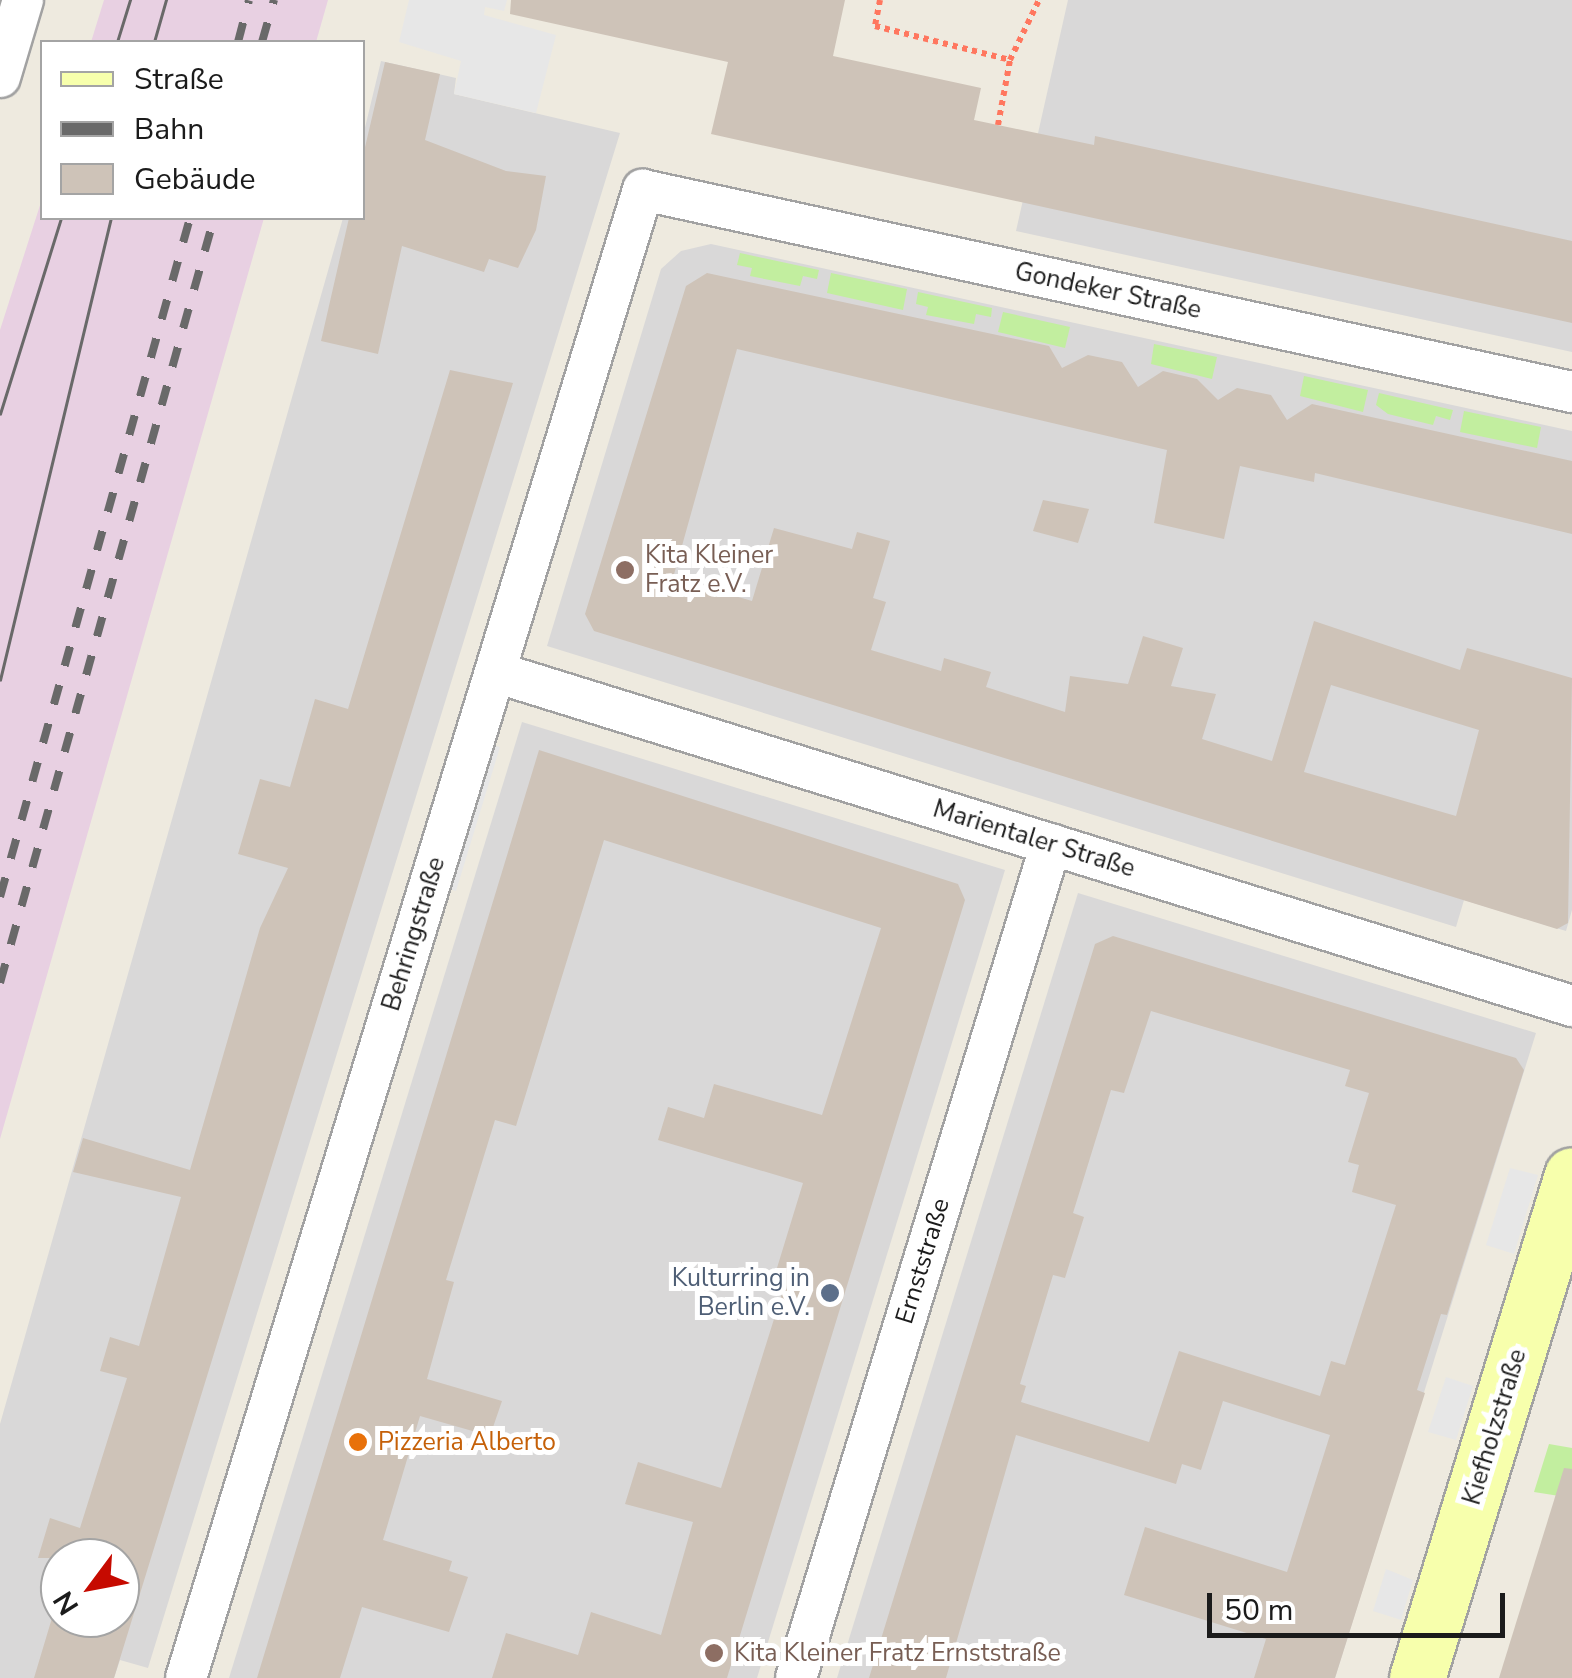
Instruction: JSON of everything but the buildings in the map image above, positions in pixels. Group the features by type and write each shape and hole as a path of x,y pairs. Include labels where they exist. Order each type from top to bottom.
{"street":[{"path":"0,77 23,0"},
{"name":"Gondeker Straße","path":"643,190 1572,392"},
{"name":"Behringstraße","path":"186,1678 643,190"},
{"name":"Marientaler Straße","path":"495,672 1572,1006"},
{"name":"Ernststraße","path":"796,1678 1051,844"},
{"name":"Kiefholzstraße","path":"1417,1678 1572,1176"}],"path":[{"path":"880,0 875,26 1010,60"},
{"path":"998,125 1010,60 1038,0"}],"shaded area":[{"path":"104,0 328,0 317,40 92,40"},
{"path":"409,0 507,0 504,11 485,7 484,15 556,35 536,113 454,94 461,61 399,42"},
{"path":"1068,0 1572,0 1572,352 1016,231"},
{"path":"381,61 456,78 454,94 620,133 148,1668 120,1660 114,1678 0,1678 0,1424 342,220 365,220 365,128"},
{"path":"40,205 40,220 263,220 0,1139 0,330"},
{"path":"711,244 1572,431 1572,910 1566,931 1464,900 1456,927 547,646 661,269 681,251"},
{"path":"522,722 1005,870 757,1678 229,1678"},
{"path":"490,744 500,747 456,891 446,888"},
{"path":"1078,893 1536,1033 1335,1678 837,1678"},
{"path":"1510,1168 1538,1175 1514,1254 1486,1245"},
{"path":"1446,1377 1473,1386 1456,1440 1428,1432"},
{"path":"1386,1569 1413,1580 1401,1620 1373,1611"}],"green space":[{"path":"740,253 819,270 817,279 803,276 800,286 750,276 752,268 737,265"},
{"path":"831,273 907,289 903,310 827,293"},
{"path":"918,292 992,308 991,317 976,314 974,324 926,315 928,307 916,304"},
{"path":"1003,312 1070,327 1065,348 998,332"},
{"path":"1154,344 1217,357 1212,379 1151,364"},
{"path":"1304,376 1368,390 1363,412 1300,396"},
{"path":"1379,393 1453,410 1450,420 1436,416 1433,425 1388,414 1376,405"},
{"path":"1464,411 1541,427 1537,448 1460,432"},
{"path":"1549,1444 1572,1448 1572,1498 1534,1492"}],"tram line":[{"path":"118,40 130,0"},
{"path":"155,40 166,0"},
{"path":"0,414 60,220"},
{"path":"0,680 111,220"}],"railway":[{"path":"239,40 249,0"},
{"path":"263,40 274,0"},
{"path":"0,897 189,220"},
{"path":"0,983 213,220"}],"place":[{"name":"Kita Kleiner Fratz e.V.","path":"625,570"},
{"name":"Kulturring in Berlin e.V.","path":"830,1293"},
{"name":"Pizzeria Alberto","path":"358,1442"},
{"name":"Kita Kleiner Fratz Ernststraße","path":"714,1653"}]}
